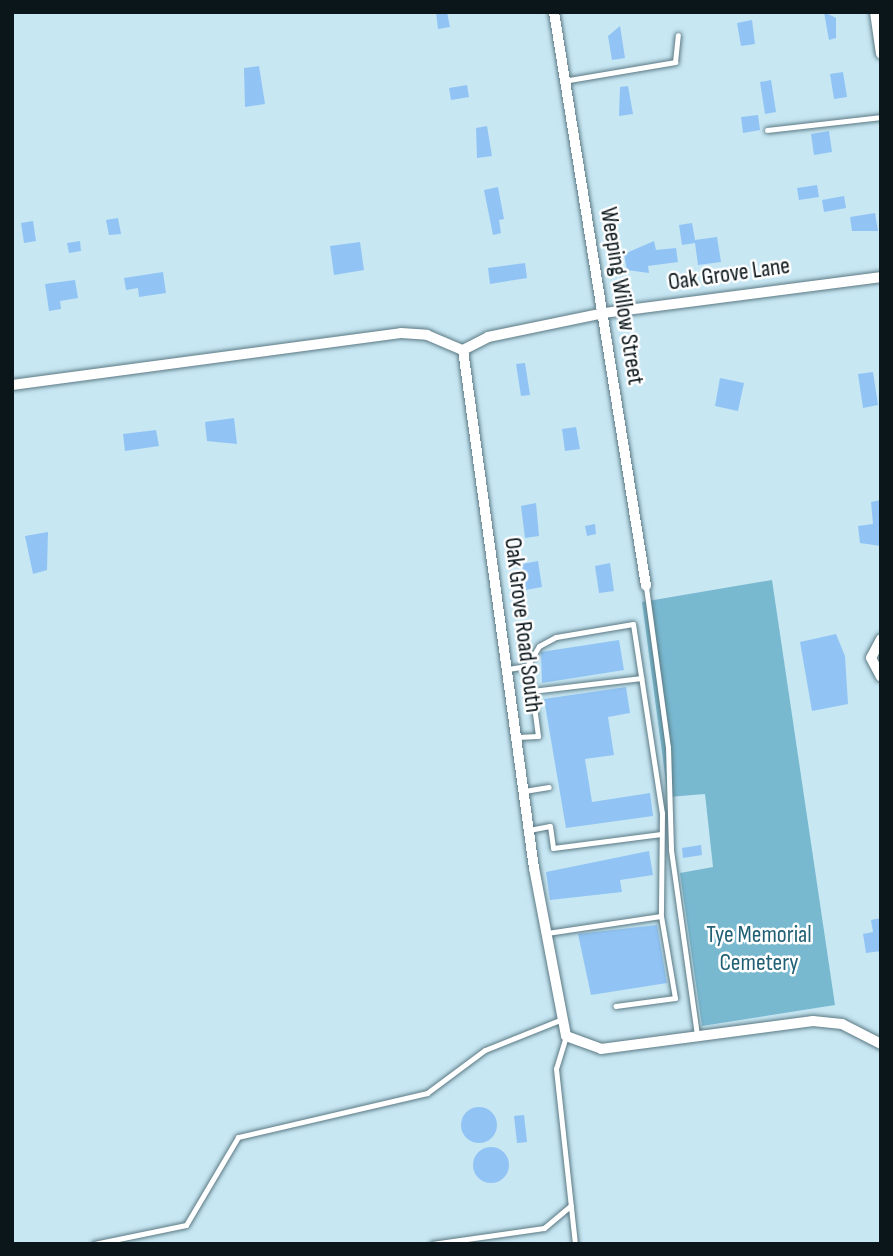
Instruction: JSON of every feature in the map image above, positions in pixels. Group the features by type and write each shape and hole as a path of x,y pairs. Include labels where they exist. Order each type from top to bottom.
{"street":[{"name":"Weeping Willow Street","path":"554,12 646,586"},
{"path":"875,12 881,54"},
{"name":"Oak Grove Lane","path":"463,350 488,337 604,313 881,277"},
{"path":"12,385 412,332 463,350"},
{"name":"Oak Grove Road South","path":"463,350 544,933 559,1020 566,1036"},
{"path":"881,639 871,658 881,677"},
{"path":"566,1036 601,1048 813,1021 842,1024 881,1044"}],"lane":[{"path":"563,81 676,62 678,36"},
{"path":"767,130 881,117"},
{"path":"646,586 668,747 671,850 697,1035"},
{"path":"508,669 527,666 550,639 633,624 661,834 661,916 675,999 616,1006"},
{"path":"517,737 538,736 527,666"},
{"path":"532,691 640,678"},
{"path":"524,791 549,787"},
{"path":"529,830 550,827 554,848 661,834"},
{"path":"544,933 661,916"},
{"path":"94,1244 186,1225 238,1137 427,1093 485,1051 559,1020"},
{"path":"566,1036 556,1069 575,1244"},
{"path":"432,1244 544,1228 572,1205"}],"green space":[{"name":"Tye Memorial Cemetery","path":"772,580 835,1005 702,1026 680,873 713,867 705,794 668,797 642,602"}],"building":[{"path":"436,12 447,12 450,27 438,29"},
{"path":"824,12 836,18 836,38 829,40"},
{"path":"752,20 755,44 741,46 737,23"},
{"path":"620,26 625,58 612,60 608,36"},
{"path":"259,66 265,104 245,107 244,68"},
{"path":"843,72 847,97 834,99 830,74"},
{"path":"771,80 776,112 765,114 760,82"},
{"path":"467,85 469,97 451,100 449,88"},
{"path":"628,86 633,114 619,116 620,87"},
{"path":"758,115 760,130 743,133 741,117"},
{"path":"487,126 492,156 477,158 476,128"},
{"path":"829,131 832,152 814,155 811,134"},
{"path":"817,185 819,197 799,200 797,188"},
{"path":"498,187 504,219 499,220 501,233 493,235 484,190"},
{"path":"844,196 846,208 824,212 822,200"},
{"path":"875,213 878,231 852,231 850,217"},
{"path":"118,218 121,234 109,235 106,220"},
{"path":"33,221 36,241 24,243 21,223"},
{"path":"692,223 695,240 717,237 721,262 698,265 695,243 682,245 679,225"},
{"path":"80,241 81,251 69,253 67,243"},
{"path":"654,241 656,250 676,248 678,262 648,266 649,273 627,270 624,254"},
{"path":"360,242 364,270 334,275 330,246"},
{"path":"525,263 527,278 490,284 488,268"},
{"path":"163,272 166,293 139,297 138,288 126,290 124,278"},
{"path":"75,280 78,298 60,301 61,309 49,311 45,284"},
{"path":"525,363 530,395 521,396 516,364"},
{"path":"873,372 878,405 863,408 858,374"},
{"path":"720,378 744,383 738,411 715,406"},
{"path":"234,418 237,444 207,441 205,422"},
{"path":"576,427 580,449 565,451 562,429"},
{"path":"156,430 159,446 125,451 123,434"},
{"path":"881,500 881,546 860,543 858,526 873,524 871,502"},
{"path":"536,503 539,536 525,538 521,506"},
{"path":"595,524 596,534 587,536 585,526"},
{"path":"48,532 47,570 33,574 25,536"},
{"path":"538,561 542,587 526,590 522,564"},
{"path":"610,563 614,591 599,593 595,566"},
{"path":"836,634 845,656 848,704 812,711 800,642"},
{"path":"619,640 624,670 542,683 541,652"},
{"path":"626,687 630,713 608,717 614,755 585,759 592,802 650,793 653,816 566,828 544,699"},
{"path":"701,845 702,855 683,858 682,848"},
{"path":"649,851 653,875 620,880 622,892 550,900 546,872"},
{"path":"881,918 881,951 866,953 863,934 873,932 871,920"},
{"path":"657,925 667,983 591,995 578,934"},
{"path":"479,1107 492,1112 497,1125 492,1138 479,1143 466,1138 461,1125 466,1112"},
{"path":"524,1115 527,1142 517,1143 514,1116"},
{"path":"491,1147 504,1152 509,1165 504,1178 491,1183 478,1178 473,1165 478,1152"}]}
